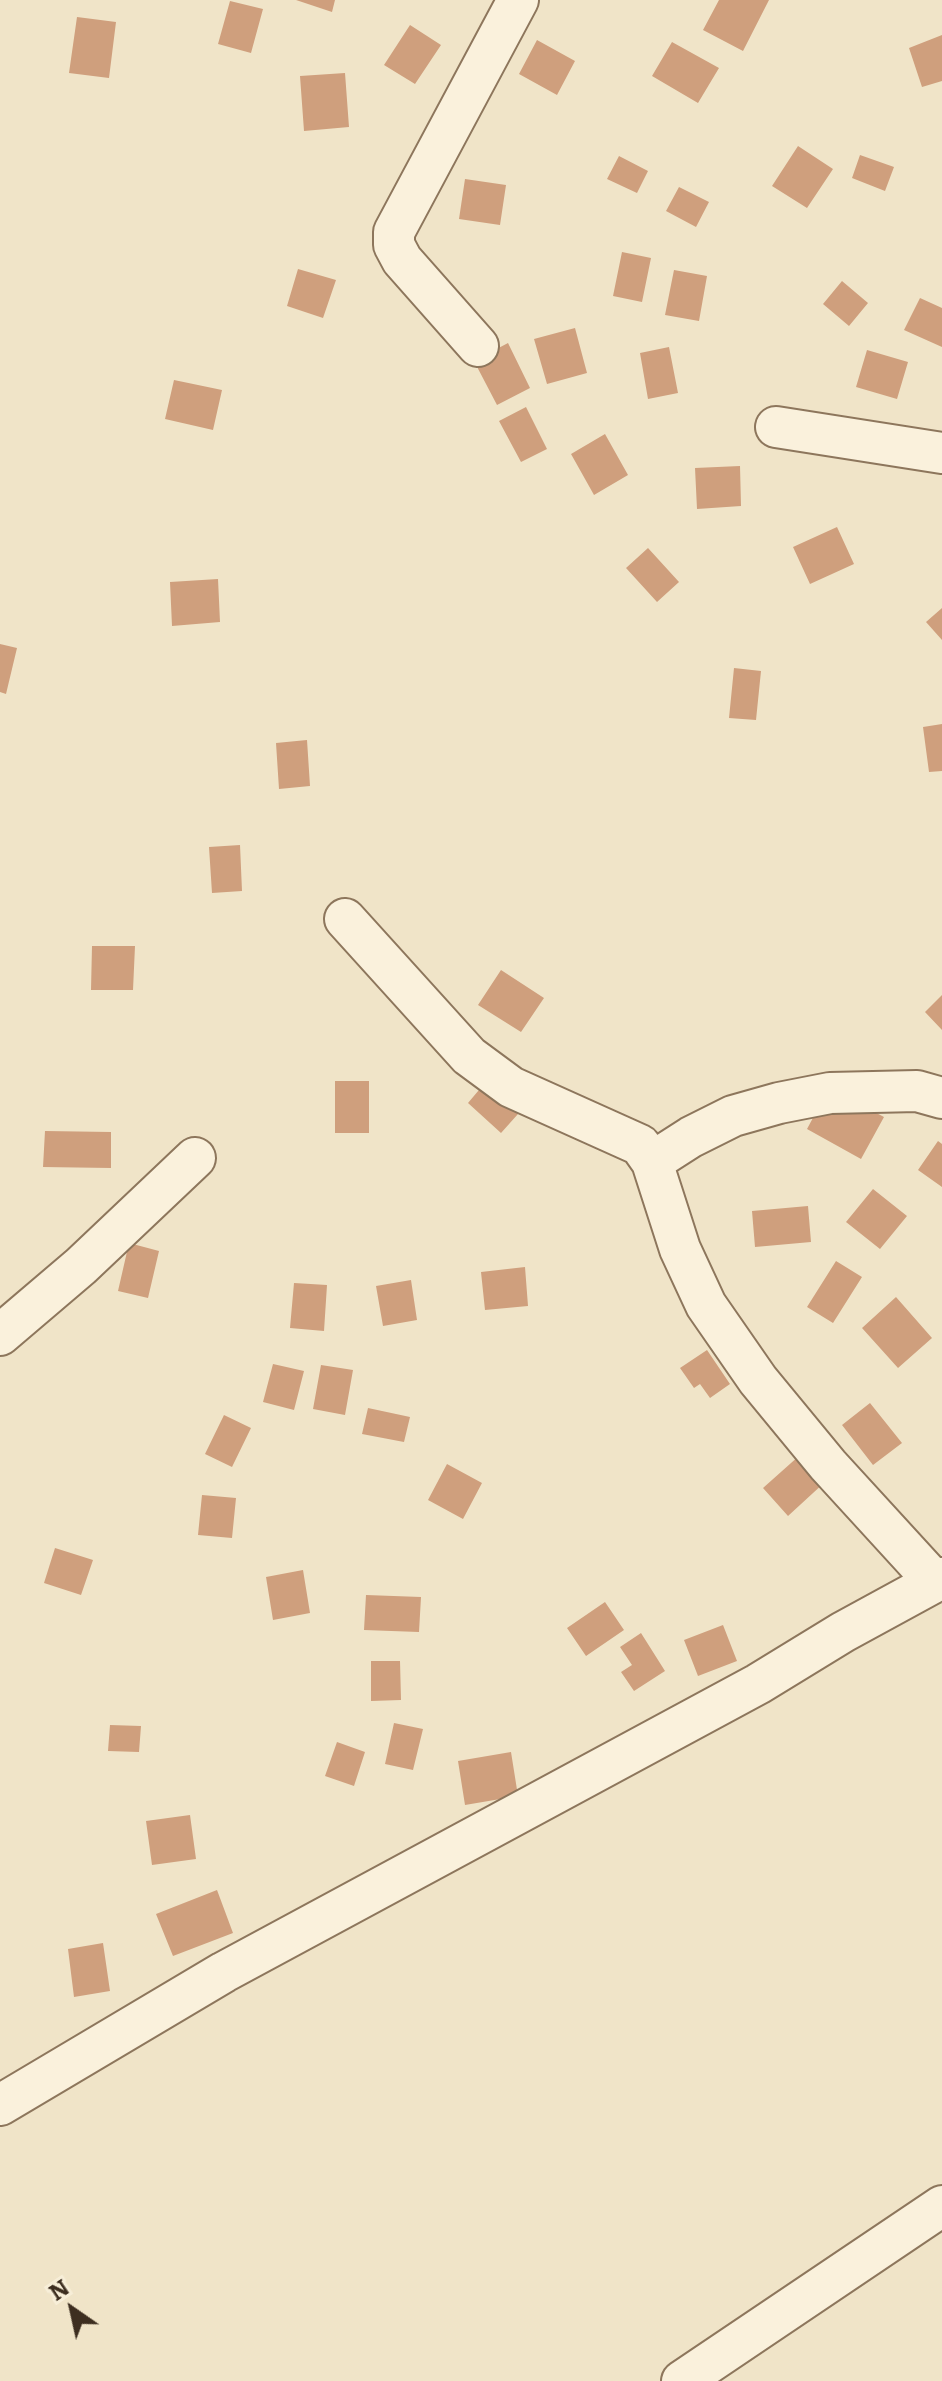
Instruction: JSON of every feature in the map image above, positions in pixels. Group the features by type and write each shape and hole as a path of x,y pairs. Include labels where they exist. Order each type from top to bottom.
{"street":[{"path":"478,346 402,260 394,245 394,232 518,0"},
{"path":"776,427 942,453"},
{"path":"0,2105 224,1972 758,1684 938,1580 828,1465 758,1380 706,1305 680,1249 652,1162 640,1145 511,1087 469,1056 345,919"},
{"path":"652,1162 691,1137 733,1116 779,1103 830,1093 917,1091 942,1098"},
{"path":"0,1335 81,1266 195,1158"},
{"path":"682,2381 942,2206"}],"building":[{"path":"296,0 335,0 332,12"},
{"path":"719,0 769,0 743,51 703,30"},
{"path":"230,1 263,9 251,53 218,44"},
{"path":"77,17 116,22 109,78 69,73"},
{"path":"410,25 441,45 415,84 384,65"},
{"path":"942,35 942,81 922,87 909,48"},
{"path":"537,40 575,61 557,95 519,74"},
{"path":"672,42 719,68 698,103 652,76"},
{"path":"345,73 349,127 304,131 300,76"},
{"path":"798,146 833,169 807,208 772,186"},
{"path":"860,155 894,167 885,191 852,178"},
{"path":"619,156 648,171 637,193 607,179"},
{"path":"465,179 506,185 500,225 459,219"},
{"path":"679,187 709,202 696,227 666,211"},
{"path":"622,252 651,258 642,302 613,296"},
{"path":"298,269 336,280 323,318 287,306"},
{"path":"674,270 707,276 699,321 665,315"},
{"path":"842,281 868,303 849,326 823,304"},
{"path":"920,298 942,308 942,347 904,330"},
{"path":"575,328 587,373 547,384 534,339"},
{"path":"508,343 530,388 497,405 474,361"},
{"path":"669,347 678,393 648,399 640,353"},
{"path":"867,350 908,362 897,399 856,387"},
{"path":"174,380 222,390 213,430 165,419"},
{"path":"526,407 547,449 521,462 499,421"},
{"path":"605,434 628,475 594,495 571,454"},
{"path":"740,466 741,506 697,509 695,468"},
{"path":"837,527 854,564 810,584 793,547"},
{"path":"648,548 679,582 657,602 626,568"},
{"path":"218,579 220,622 172,626 170,582"},
{"path":"942,608 942,640 926,622"},
{"path":"0,644 17,648 6,694 0,692"},
{"path":"734,668 761,671 756,720 729,718"},
{"path":"942,724 942,771 929,772 923,727"},
{"path":"307,740 310,786 279,789 276,743"},
{"path":"240,845 242,891 212,893 209,847"},
{"path":"92,946 135,946 133,990 91,990"},
{"path":"501,970 544,998 521,1032 478,1005"},
{"path":"942,995 942,1030 925,1012"},
{"path":"335,1081 369,1081 369,1133 335,1133"},
{"path":"484,1084 518,1114 501,1133 468,1103"},
{"path":"829,1088 884,1117 861,1159 807,1129"},
{"path":"45,1131 111,1132 111,1168 43,1167"},
{"path":"938,1141 942,1144 942,1187 918,1170"},
{"path":"873,1189 907,1216 880,1249 846,1222"},
{"path":"808,1206 811,1242 755,1247 752,1211"},
{"path":"129,1243 159,1251 148,1298 118,1291"},
{"path":"836,1261 862,1277 833,1323 807,1307"},
{"path":"525,1267 528,1306 485,1310 481,1272"},
{"path":"411,1280 417,1320 383,1326 376,1286"},
{"path":"294,1283 327,1285 324,1331 290,1328"},
{"path":"896,1297 932,1338 898,1368 862,1328"},
{"path":"707,1350 730,1384 710,1398 700,1384 694,1388 680,1368"},
{"path":"273,1364 304,1371 294,1410 263,1402"},
{"path":"321,1365 353,1370 345,1415 313,1409"},
{"path":"870,1403 902,1443 873,1465 842,1425"},
{"path":"368,1408 410,1417 404,1442 362,1434"},
{"path":"224,1415 251,1428 232,1467 205,1454"},
{"path":"800,1455 825,1482 788,1516 763,1488"},
{"path":"447,1464 482,1483 463,1519 428,1500"},
{"path":"202,1495 236,1498 232,1538 198,1535"},
{"path":"55,1548 93,1560 81,1595 44,1583"},
{"path":"303,1570 310,1613 273,1620 266,1577"},
{"path":"366,1595 421,1597 419,1632 364,1630"},
{"path":"605,1602 624,1630 586,1656 567,1628"},
{"path":"723,1625 737,1661 698,1676 684,1640"},
{"path":"641,1633 665,1671 634,1691 621,1672 632,1665 620,1647"},
{"path":"371,1661 400,1661 401,1700 371,1701"},
{"path":"394,1723 423,1729 413,1770 385,1764"},
{"path":"110,1725 141,1726 139,1752 108,1751"},
{"path":"337,1742 365,1752 354,1786 325,1776"},
{"path":"511,1752 518,1796 465,1805 458,1761"},
{"path":"190,1815 196,1859 152,1865 146,1821"},
{"path":"217,1890 233,1933 173,1956 156,1914"},
{"path":"103,1943 110,1991 74,1997 68,1949"}]}
